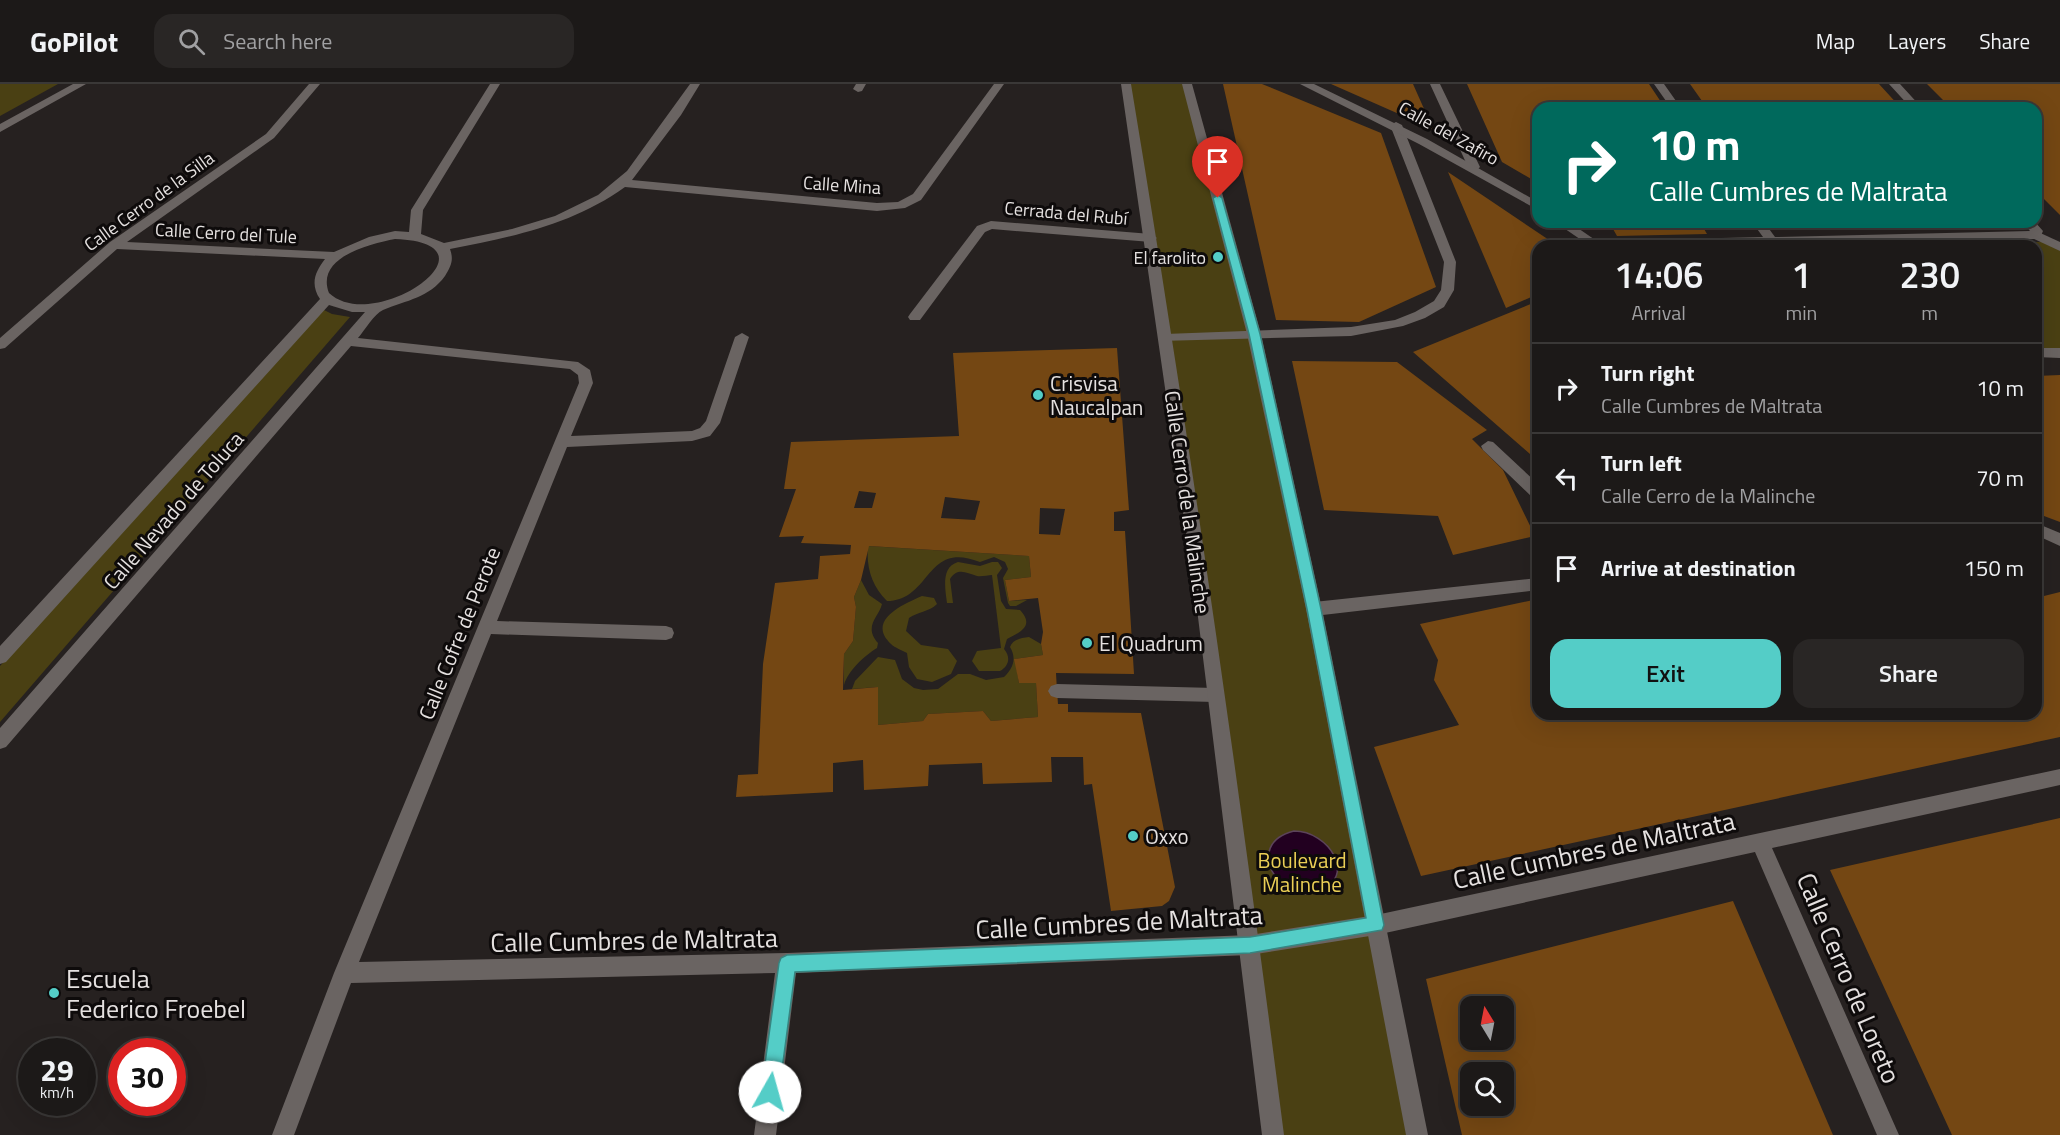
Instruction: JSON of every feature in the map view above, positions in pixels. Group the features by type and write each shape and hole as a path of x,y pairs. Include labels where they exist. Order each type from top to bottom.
{"street":[{"path":"0,129 81,84"},
{"name":"Calle Cerro de la Silla","path":"0,345 114,245 254,149 285,121 315,84"},
{"path":"415,235 417,210 495,84"},
{"path":"443,247 520,231 558,220 584,208 623,183 684,103 695,84"},
{"name":"Calle Mina","path":"623,183 877,207 901,205 917,197 999,84"},
{"name":"Calle Cerro de la Malinche","path":"1126,84 1151,238 1250,945 1273,1135"},
{"path":"1187,84 1254,334 1314,609 1417,1135"},
{"name":"Calle del Zafiro","path":"1305,84 1396,125 1474,167 1532,203"},
{"path":"1435,84 1474,167"},
{"path":"1659,84 1672,102"},
{"path":"1894,84 1911,102"},
{"path":"1165,338 1375,329 1415,317 1440,303 1450,284 1450,262 1396,125"},
{"name":"Cerrada del Rubí","path":"915,317 981,229 991,225 1151,238"},
{"path":"1570,228 1589,240"},
{"path":"2034,228 2037,231 2036,235"},
{"path":"415,235 431,239 443,247 447,257 444,270 435,282 419,293 399,302 377,307 357,308 340,305 327,299 320,290 320,279 325,267 337,256 374,238 415,235"},
{"path":"1847,240 2036,235 2060,248"},
{"name":"Calle Cerro del Tule","path":"114,245 337,256"},
{"name":"Calle Nevado de Toluca","path":"0,657 327,299"},
{"name":"Calle Nevado de Toluca","path":"0,741 377,307"},
{"path":"563,442 692,436 705,432 713,423 742,337"},
{"name":"Calle Cofre de Perote","path":"283,1135 344,973 586,383 585,373 573,365 347,341"},
{"path":"2042,354 2060,353"},
{"path":"1488,446 1532,488"},
{"path":"2042,532 2060,540"},
{"path":"1314,609 1532,585"},
{"path":"486,627 666,633"},
{"path":"1056,691 1215,695"},
{"name":"Calle Cumbres de Maltrata","path":"344,973 787,963 1250,945 1376,925 2060,777"},
{"name":"Calle Cerro de Loreto","path":"1760,842 1888,1135"},
{"path":"765,1135 787,963"}],"green space":[{"path":"0,84 58,84 0,116"},
{"name":"Boulevard Malinche","path":"1126,84 1187,84 1254,334 1417,1135 1276,1135"},
{"path":"2042,242 2060,242 2060,350 2042,352"},
{"path":"320,308 332,314 350,317 0,722 0,666"},
{"path":"868,546 1029,556 1031,577 1005,580 1009,601 1027,600 1016,606 1010,606 1008,603 1003,578 1008,569 1005,562 994,557 980,562 962,557 938,564 913,591 902,598 887,601 877,589 871,576"},
{"path":"958,562 980,566 998,562 1002,568 997,575 1001,601 1006,609 1020,610 1026,620 1024,628 1007,639 1004,649 1008,655 1008,661 1000,671 979,671 972,661 977,651 1001,648 992,575 956,573 950,579 953,603 947,603 945,579 949,568"},
{"path":"861,580 869,595 882,604 872,627 878,643 877,648 853,669 844,685 844,654 853,641 856,607 854,597"},
{"path":"922,596 934,598 937,604 909,618 906,631 921,645 948,649 957,661 951,674 932,682 917,679 909,667 907,653 891,644 884,635 883,627 885,620 898,608"},
{"path":"1029,637 1041,644 1043,655 1015,659 1019,683 1036,683 1038,717 991,721 983,711 928,714 923,721 878,725 878,687 852,689 855,681 878,657 895,660 902,679 914,688 923,690 938,689 958,674 970,674 986,680 1004,677 1013,663 1011,644 1018,639"}],"shaded area":[{"path":"1294,831 1318,838 1334,855 1337,865 1336,875 1331,884 1320,891 1306,894 1292,890 1272,872 1269,860 1270,848 1278,838"}],"building":[{"path":"1223,84 1262,84 1381,133 1436,287 1359,322 1276,320"},
{"path":"1331,84 1413,84 1433,129"},
{"path":"1467,84 1649,84 1661,102 1532,102 1532,180 1502,162"},
{"path":"1690,84 1879,84 1896,102 1703,102"},
{"path":"1927,84 2060,84 2060,215 2042,197 2042,102 1945,102"},
{"path":"1448,172 1549,240 1532,240 1532,297 1506,308"},
{"path":"1612,228 1704,228 1707,234 1617,236"},
{"path":"1925,228 2013,228 2015,230"},
{"path":"1532,303 1532,456 1413,352"},
{"name":"El Quadrum","path":"1117,348 1129,510 1114,512 1114,531 1125,531 1134,674 1056,673 1058,704 1068,704 1068,712 1141,713 1175,887 1169,901 1162,906 1111,911 1092,784 1084,785 1083,757 1051,757 1052,782 983,784 982,763 929,765 928,786 864,790 863,760 833,763 833,792 736,797 738,775 758,774 763,664 775,583 818,579 820,556 850,554 851,545 801,543 804,536 779,537 796,489 784,489 791,442 959,436 953,353","holes":["859,491 876,493 872,508 854,508","945,497 980,501 975,520 941,518","1040,508 1065,509 1060,535 1039,534","869,546 1029,556 1031,577 1005,580 1009,601 1038,598 1043,632 1041,644 1043,655 1014,659 1019,683 1036,683 1038,717 991,721 983,711 928,714 923,721 878,725 878,687 843,690 844,654 853,641 856,607 854,597 861,580"]},
{"path":"1292,361 1397,362 1487,430 1472,439 1503,470 1532,530 1532,537 1453,555 1438,516 1324,510"},
{"path":"2060,375 2060,522 2042,515 2042,376"},
{"path":"2060,592 2060,737 1421,876 1374,747 1459,725 1434,680 1438,660 1420,624 1532,600 1532,720 2042,720 2042,596"},
{"path":"2060,818 2060,1135 1952,1135 1830,870"},
{"path":"1733,901 1833,1135 1462,1135 1426,979"}],"place":[{"name":"El farolito","path":"1218,257"},
{"name":"Crisvisa Naucalpan","path":"1038,395"},
{"name":"El Quadrum","path":"1087,643"},
{"name":"Oxxo","path":"1133,836"},
{"name":"Escuela Federico Froebel","path":"54,993"}],"route":[{"path":"770,1092 787,963 1250,945 1376,925 1314,609 1254,334 1218,198"}]}
